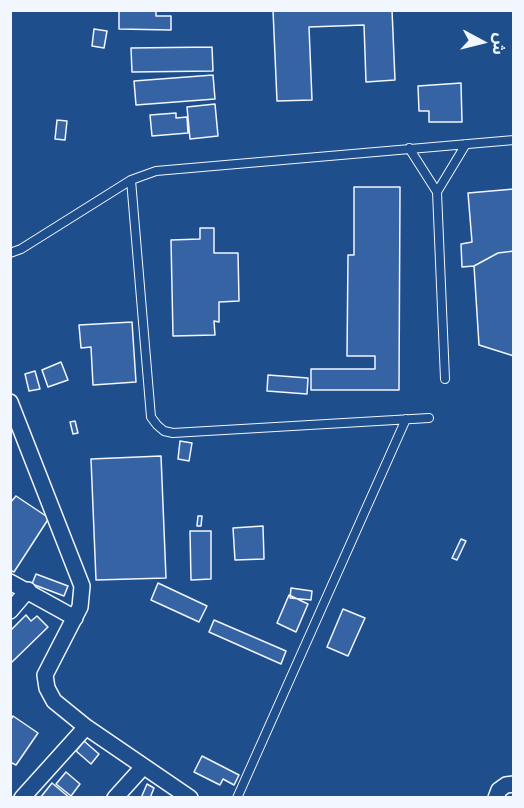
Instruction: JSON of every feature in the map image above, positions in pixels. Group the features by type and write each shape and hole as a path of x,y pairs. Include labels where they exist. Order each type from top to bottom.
{"street":[{"path":"10,402 82,586 80,607 45,675 46,688 54,701 86,727 190,798"},
{"path":"10,582 75,618"},
{"path":"10,611 28,590"},
{"path":"22,798 86,727"},
{"path":"115,798 143,767"},
{"path":"496,798 499,790 506,784 513,784"}],"lane":[{"path":"10,253 21,249 131,180 156,171 513,140"},
{"path":"437,192 466,144"},
{"path":"409,148 437,192 445,380"},
{"path":"131,180 151,417 164,431 173,433 429,418"},
{"path":"237,798 406,419"}],"building":[{"path":"119,10 156,10 156,16 171,16 171,30 119,29"},
{"path":"273,10 392,10 395,80 366,82 364,25 309,27 312,100 277,101"},
{"path":"94,29 107,31 104,48 92,46"},
{"path":"212,47 213,71 132,72 131,48"},
{"path":"213,75 215,99 136,105 134,81"},
{"path":"461,83 462,122 429,122 429,111 419,111 418,86"},
{"path":"215,104 218,136 190,139 187,107"},
{"path":"176,113 176,118 187,117 188,133 152,136 150,115"},
{"path":"57,120 67,121 65,140 55,139"},
{"path":"354,187 400,187 399,390 311,390 311,369 375,369 375,356 347,356 348,255 354,255"},
{"path":"514,189 514,251 498,253 474,266 462,267 461,244 472,242 468,193"},
{"path":"200,228 214,228 214,253 238,253 239,301 219,302 219,322 214,321 215,335 173,336 171,240 200,239"},
{"path":"514,251 514,356 479,345 474,266 498,253"},
{"path":"132,322 136,382 93,385 91,347 81,348 79,325"},
{"path":"61,362 68,380 48,387 42,370"},
{"path":"35,371 40,389 29,391 25,374"},
{"path":"268,375 308,378 307,394 267,391"},
{"path":"75,421 78,433 73,434 70,422"},
{"path":"180,441 192,443 189,461 178,459"},
{"path":"161,456 166,578 96,580 91,459"},
{"path":"16,496 49,518 14,572 10,570 10,503"},
{"path":"198,516 202,516 201,526 197,526"},
{"path":"263,526 264,559 235,560 233,528"},
{"path":"190,531 211,531 211,579 191,580"},
{"path":"461,539 466,541 457,560 452,558"},
{"path":"36,574 68,586 64,596 32,584"},
{"path":"158,583 207,606 199,622 151,600"},
{"path":"291,588 312,591 311,600 290,598"},
{"path":"289,595 308,604 296,632 277,623"},
{"path":"343,609 365,618 348,656 327,647"},
{"path":"26,615 31,621 37,616 48,627 12,662 10,660 10,631"},
{"path":"214,620 286,651 281,664 209,632"},
{"path":"13,716 38,733 16,765 10,762 10,721"},
{"path":"84,741 99,754 91,764 76,751"},
{"path":"202,756 239,775 234,785 223,779 220,785 194,772"},
{"path":"66,772 80,784 71,796 56,784"},
{"path":"52,783 70,798 40,798"},
{"path":"147,784 154,788 150,798 141,798"}]}
